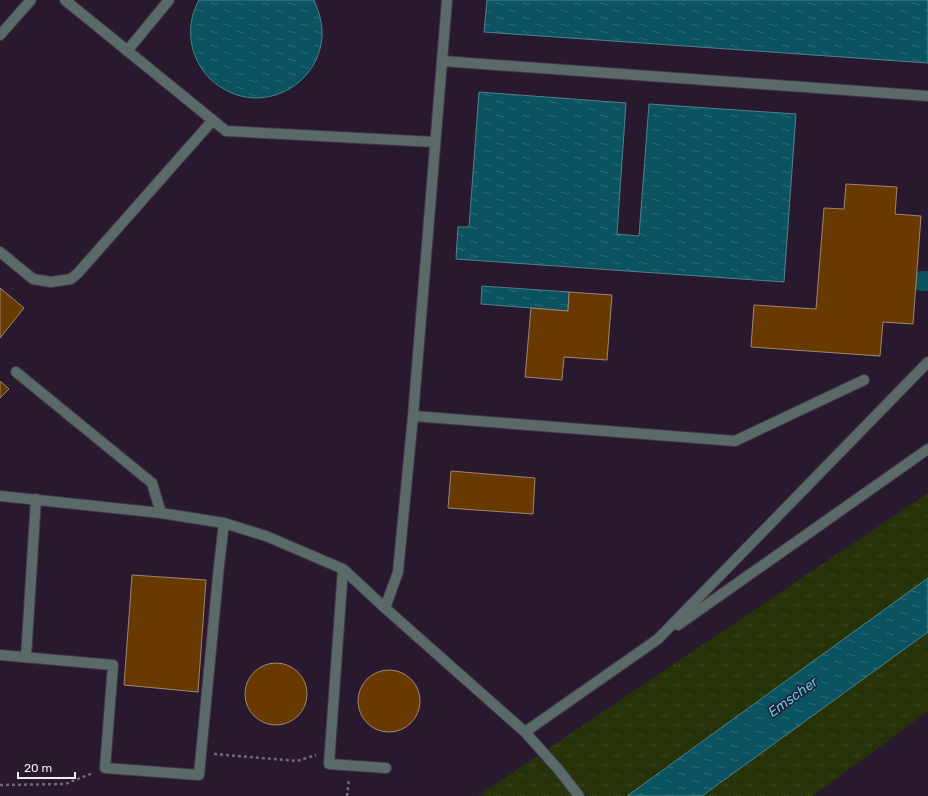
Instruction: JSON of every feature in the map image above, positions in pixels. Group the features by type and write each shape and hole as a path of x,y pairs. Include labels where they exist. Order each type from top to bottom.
{"lane":[{"path":"0,35 31,0"},
{"path":"65,0 127,52 226,131 435,142"},
{"path":"127,52 169,0"},
{"path":"385,608 398,572 447,0"},
{"path":"442,61 928,96"},
{"path":"0,252 33,279 51,282 71,279 78,273 212,120"},
{"path":"658,639 928,362"},
{"path":"16,372 152,483 161,513"},
{"path":"412,416 735,441 864,380"},
{"path":"524,732 928,449"},
{"path":"0,496 161,513 224,524 266,536 343,569 524,732 558,768 579,796"},
{"path":"26,657 36,499"},
{"path":"0,654 113,665 105,768 199,775 224,524"},
{"path":"343,569 329,764 386,768"}],"path":[{"path":"201,753 297,761 330,751"},
{"path":"0,785 65,784 105,768"}],"green space":[{"path":"928,493 928,711 813,796 478,796"}],"water":[{"path":"199,0 314,0 320,18 322,38 318,56 310,71 298,83 284,92 268,97 252,98 235,94 219,86 207,76 196,58 192,46 192,19"},
{"path":"487,0 928,0 928,63 484,32"},
{"path":"479,92 626,103 617,234 639,236 649,104 796,114 784,282 456,259 458,227 469,227"},
{"path":"482,286 569,292 568,311 481,304"},
{"name":"Emscher","path":"928,578 928,632 702,796 627,796"}],"building":[{"path":"846,184 897,187 895,214 921,216 913,324 883,322 880,356 751,347 754,305 816,309 824,208 844,209"},
{"path":"0,288 24,308 0,338"},
{"path":"569,292 612,295 607,360 564,357 562,380 525,377 531,308 568,311"},
{"path":"0,381 9,389 0,398"},
{"path":"451,471 535,478 533,514 448,508"},
{"path":"132,575 206,580 198,692 124,685"},
{"path":"276,663 288,665 298,672 305,682 307,694 305,706 298,716 288,723 276,725 264,723 254,716 247,706 245,694 247,682 254,672 264,665"},
{"path":"389,670 401,672 411,679 418,689 420,701 418,713 411,723 401,730 389,732 377,730 367,723 360,713 358,701 360,689 367,679 377,672"}],"waterway":[{"path":"921,281 928,281"}]}
